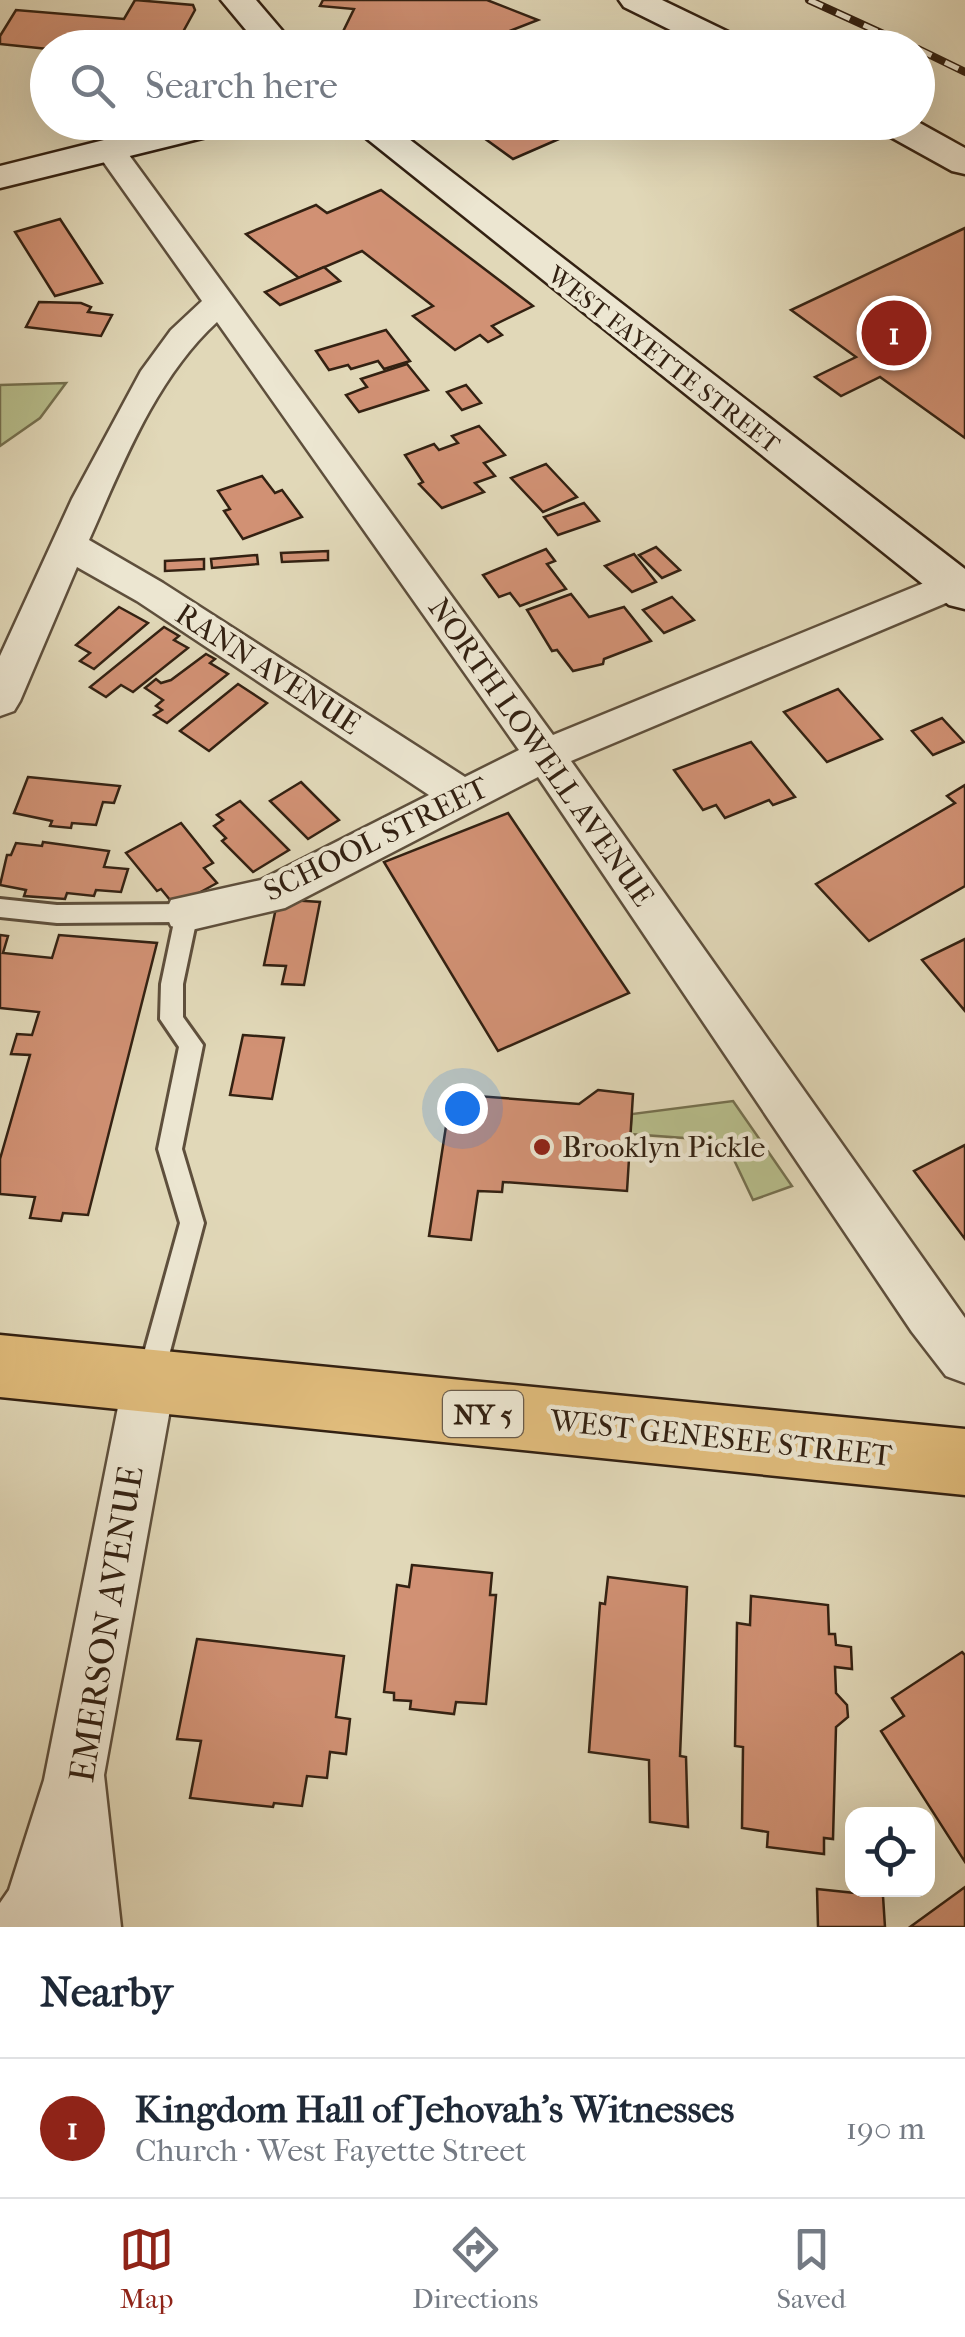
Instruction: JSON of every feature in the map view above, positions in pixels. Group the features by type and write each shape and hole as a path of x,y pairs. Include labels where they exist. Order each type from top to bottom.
{"main road":[{"name":"WEST GENESEE STREET","path":"0,1366 965,1462"}],"street":[{"path":"238,0 264,30"},
{"path":"636,0 698,30"},
{"path":"682,22 720,0"},
{"path":"0,178 150,140"},
{"name":"WEST FAYETTE STREET","path":"387,140 960,589"},
{"path":"923,140 965,163"},
{"name":"NORTH LOWELL AVENUE","path":"110,150 546,756 930,1315 965,1358"},
{"path":"0,701 68,545 148,382 196,321 221,302"},
{"name":"RANN AVENUE","path":"68,545 150,592 465,798"},
{"name":"SCHOOL STREET","path":"187,912 270,896 546,756 960,589"},
{"name":"EMERSON AVENUE","path":"90,1927 74,1775 149,1382"},
{"path":"21,1927 35,1905 74,1775"}],"lane":[{"name":"SCHOOL STREET","path":"0,908 57,914 187,912"},
{"path":"149,1382 192,1223 170,1149 190,1045 172,1019 172,984 187,912"}],"green space":[{"path":"66,383 40,418 0,446 0,385"},
{"path":"733,1101 792,1186 753,1200 725,1141 630,1134 632,1114"}],"building":[{"path":"135,0 193,5 195,10 184,30 30,30 30,47 0,44 0,36 16,10 124,19"},
{"path":"323,0 487,0 538,20 512,30 344,30 354,9 320,6"},
{"path":"487,140 557,140 513,159"},
{"path":"381,190 533,306 492,326 502,335 488,342 480,335 455,350 413,316 433,306 362,251 299,278 246,234 316,205 327,213"},
{"path":"60,219 102,283 55,296 15,232"},
{"path":"965,228 965,438 880,377 841,396 815,377 856,357 791,310"},
{"path":"324,267 340,281 280,305 265,292"},
{"path":"39,302 81,303 91,307 88,312 112,315 101,336 26,327"},
{"path":"386,330 410,361 384,369 378,361 329,370 316,351"},
{"path":"407,364 428,390 359,412 346,395 367,387 361,379"},
{"path":"466,385 481,403 462,410 447,392"},
{"path":"479,426 505,455 484,463 495,476 475,483 484,492 442,508 419,484 423,482 405,455 434,444 439,450 458,443 452,436"},
{"path":"546,464 577,497 543,512 511,478"},
{"path":"262,476 275,493 282,490 302,517 243,539 224,511 230,509 218,491"},
{"path":"584,503 599,521 558,535 544,517"},
{"path":"656,547 680,570 662,578 639,555"},
{"path":"546,549 555,561 547,564 566,589 520,606 510,593 499,597 483,575"},
{"path":"328,551 328,560 282,562 281,553"},
{"path":"634,554 656,582 632,592 605,566"},
{"path":"257,555 258,564 212,568 211,559"},
{"path":"204,559 204,569 165,571 165,561"},
{"path":"571,594 589,617 624,607 651,641 604,659 603,664 573,671 557,650 552,651 527,610"},
{"path":"672,597 694,620 664,633 643,610"},
{"path":"119,607 148,623 94,669 80,661 90,653 76,645"},
{"path":"164,627 179,636 174,640 188,648 133,692 121,685 106,697 90,687"},
{"path":"206,654 215,659 210,663 228,674 167,723 154,715 162,710 156,706 163,700 145,688 156,679 161,683 171,680"},
{"path":"238,684 267,703 209,751 180,731"},
{"path":"838,689 882,739 827,762 784,712"},
{"path":"942,718 964,742 933,755 912,731"},
{"path":"751,742 795,797 773,805 769,800 725,818 716,805 703,810 674,770"},
{"path":"28,777 120,786 114,803 103,802 96,825 50,826 52,821 14,813"},
{"path":"301,782 339,820 308,839 270,801"},
{"path":"965,785 965,886 869,941 816,884 955,803 947,796"},
{"path":"240,801 289,850 253,872 222,841 226,838 214,826 223,820 217,815"},
{"path":"508,813 629,993 498,1051 384,862"},
{"path":"181,823 213,863 204,868 217,883 175,906 161,889 157,891 126,853"},
{"path":"43,842 109,851 104,867 128,869 121,892 96,890 94,896 67,893 65,899 24,896 26,890 0,885 7,855 11,855 16,843 42,846"},
{"path":"320,902 304,985 282,984 286,966 264,965 277,903"},
{"path":"0,935 8,936 3,953 52,958 59,935 157,943 88,1215 63,1213 61,1221 30,1218 35,1197 0,1194 0,1159 30,1055 11,1054 17,1034 32,1035 39,1012 0,1008"},
{"path":"965,939 965,1011 922,960"},
{"path":"243,1035 284,1038 272,1099 230,1095"},
{"path":"598,1090 633,1094 627,1191 503,1182 502,1192 478,1191 471,1240 429,1236 451,1094 579,1104"},
{"path":"965,1145 965,1239 914,1171"},
{"path":"412,1565 492,1573 490,1595 496,1595 486,1704 456,1702 454,1714 410,1709 411,1701 394,1700 394,1693 384,1692 397,1585 409,1587"},
{"path":"608,1577 687,1587 680,1756 686,1757 688,1827 650,1822 649,1760 589,1752 600,1603 605,1604"},
{"path":"751,1596 828,1605 829,1634 835,1634 836,1645 851,1647 852,1669 835,1667 836,1693 847,1705 848,1717 836,1727 833,1839 824,1838 824,1854 767,1847 768,1832 742,1828 743,1747 735,1746 737,1623 750,1625"},
{"path":"197,1639 344,1656 336,1717 350,1719 346,1754 330,1752 327,1778 307,1776 302,1806 274,1803 273,1807 190,1798 201,1741 177,1739"},
{"path":"962,1652 965,1655 965,1862 935,1815 935,1807 930,1807 881,1731 904,1716 892,1698"},
{"path":"965,1887 965,1927 910,1927"},
{"path":"817,1889 845,1892 845,1897 883,1897 885,1927 818,1927"}],"railway":[{"path":"809,0 875,30"},
{"path":"935,57 965,72"}],"place":[{"name":"Kingdom Hall of Jehovah’s Witnesses","path":"894,333"},
{"name":"Brooklyn Pickle","path":"542,1147"}]}
